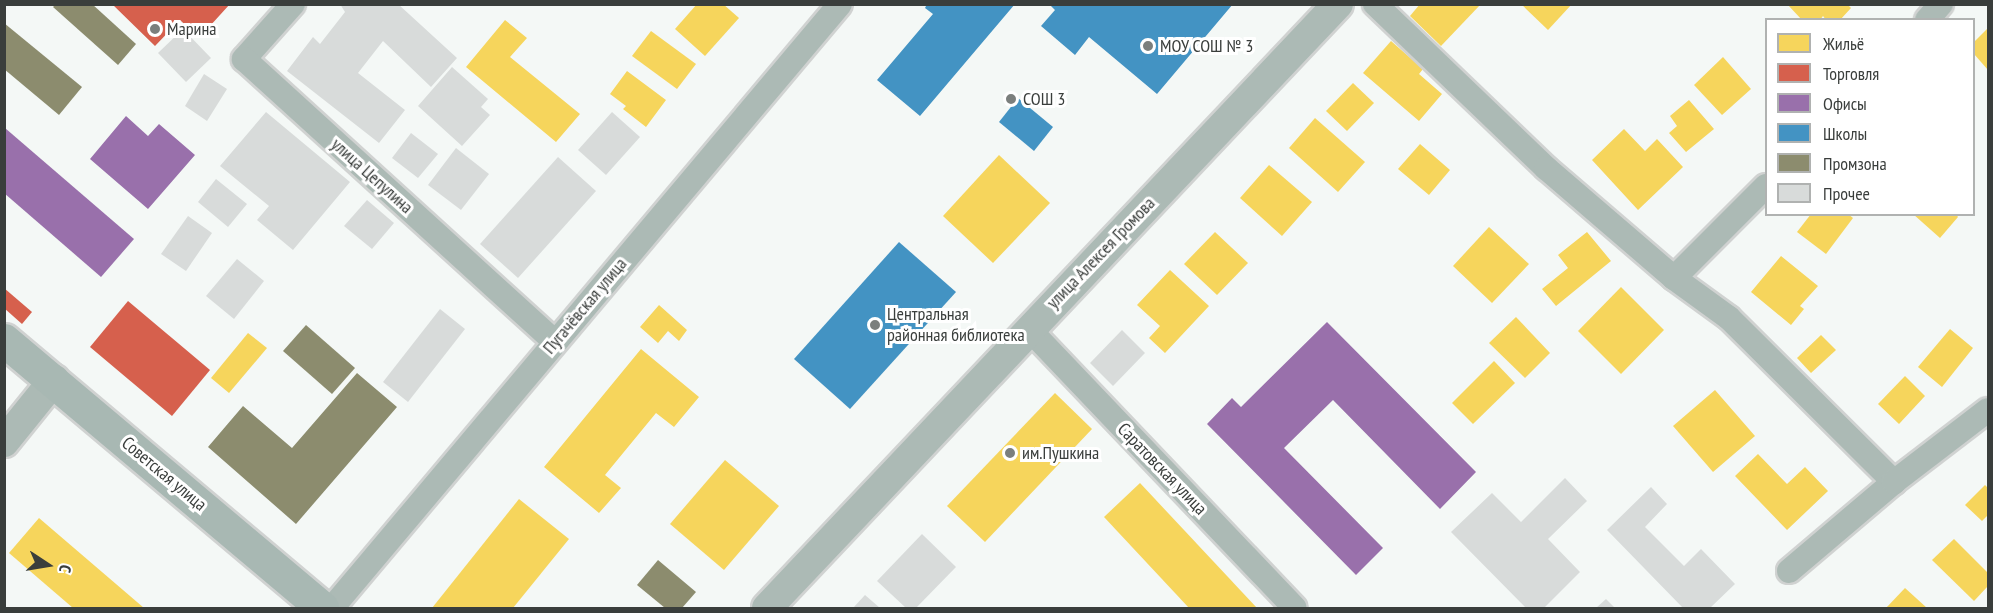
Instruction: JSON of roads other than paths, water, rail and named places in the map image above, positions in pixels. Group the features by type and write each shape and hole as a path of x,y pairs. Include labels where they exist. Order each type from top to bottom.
{"main road":[{"name":"Советская улица","path":"4,340 322,609"}],"street":[{"name":"улица Цепулина","path":"292,4 243,59 555,342"},
{"name":"Пугачёвская улица","path":"332,609 840,4"},
{"name":"улица Алексея Громова","path":"767,609 1338,4"},
{"path":"1375,4 1546,168 1674,278 1729,318 1894,482"},
{"path":"1929,18 1941,4"},
{"path":"1674,278 1765,188"},
{"name":"Саратовская улица","path":"1029,329 1295,609"},
{"path":"4,442 54,380"},
{"path":"1789,571 1894,482 1989,410"}],"place":[{"name":"Марина","path":"155,29"},
{"name":"МОУ СОШ № 3","path":"1148,46"},
{"name":"СОШ 3","path":"1011,99"},
{"name":"Центральная районная библиотека","path":"875,325"},
{"name":"им.Пушкина","path":"1010,453"}]}
